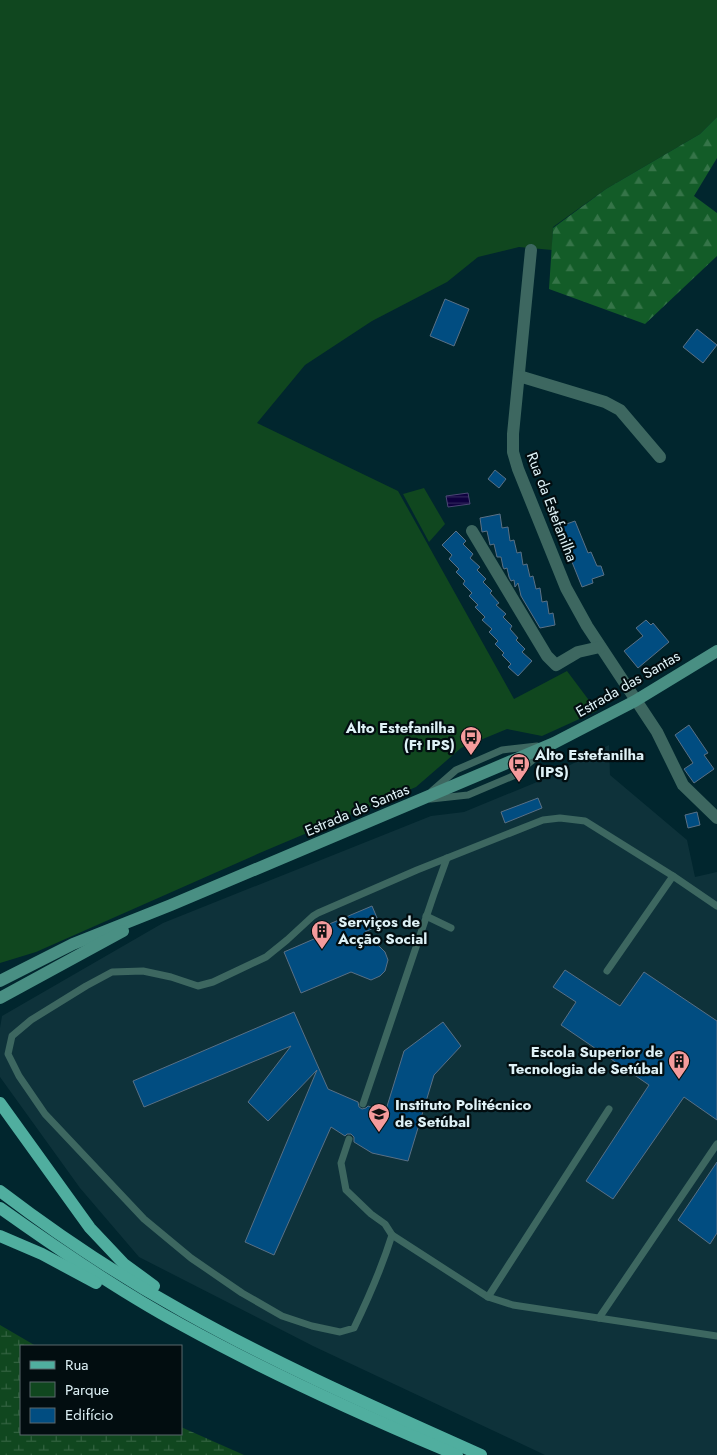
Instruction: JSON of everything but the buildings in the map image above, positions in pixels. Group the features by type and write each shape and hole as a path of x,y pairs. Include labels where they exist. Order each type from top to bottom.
{"main road":[{"name":"Estrada das Santas","path":"554,743 635,701 717,651"},
{"name":"Estrada de Santas","path":"0,982 73,944 171,906 554,743"},
{"name":"Estrada de Santas","path":"0,998 171,906"},
{"path":"0,1103 90,1228 111,1251 139,1276 153,1286 281,1358 389,1413"},
{"path":"0,1192 88,1255 176,1308 248,1346 481,1455"},
{"path":"0,1208 109,1282 181,1324 284,1377 417,1438"},
{"path":"0,1236 71,1269 181,1332 249,1368 314,1397 457,1455"}],"street":[{"name":"Rua da Estefanilha","path":"531,250 513,452 518,469 566,588 600,647 657,732 683,785 717,818"},
{"path":"519,376 605,402 620,410 660,456"},
{"path":"472,531 547,656 556,665 578,652 600,647"}],"lane":[{"path":"392,1235 386,1256 371,1293 354,1328 340,1332 312,1326 282,1316 242,1293 191,1258 144,1219 45,1114 19,1076 8,1054 12,1036 31,1020 112,972 143,971 172,977 198,986 213,982 266,957 312,916 447,858 543,820 560,818 585,821 717,906"},
{"path":"363,1104 447,858"},
{"path":"607,971 673,876"},
{"path":"426,916 451,928"},
{"path":"488,1297 609,1109"},
{"path":"349,1139 341,1163 346,1190 370,1214 385,1224 392,1235 488,1297 513,1305 717,1336"},
{"path":"599,1318 717,1144"}],"shaded area":[{"path":"468,493 470,504 448,507 446,496"},
{"name":"Instituto Politécnico de Setúbal","path":"609,745 610,775 687,840 695,877 717,872 717,1455 545,1455 313,1346 139,1257 80,1188 0,1077 0,1028 2,1016 163,923 431,816 464,812 537,782"}],"green space":[{"path":"0,0 717,0 717,117 700,134 606,189 553,227 552,250 519,247 478,257 447,282 372,321 305,365 257,423 398,491 514,699 567,671 597,711 542,736 507,729 461,748 416,787 262,852 36,952 0,963"},
{"path":"717,117 717,158 694,196 717,213 717,256 645,324 549,289 553,228 606,189 700,134"},
{"path":"424,488 445,524 429,542 403,494"},
{"path":"0,1325 34,1345 20,1345 20,1435 182,1435 182,1427 244,1455 0,1455"}],"place":[{"name":"Alto Estefanilha (Ft IPS)","path":"471,756"},
{"name":"Alto Estefanilha (IPS)","path":"519,783"},
{"name":"Serviços de Acção Social","path":"322,950"},
{"name":"Escola Superior de Tecnologia de Setúbal","path":"679,1080"},
{"name":"Instituto Politécnico de Setúbal","path":"379,1133"}]}
